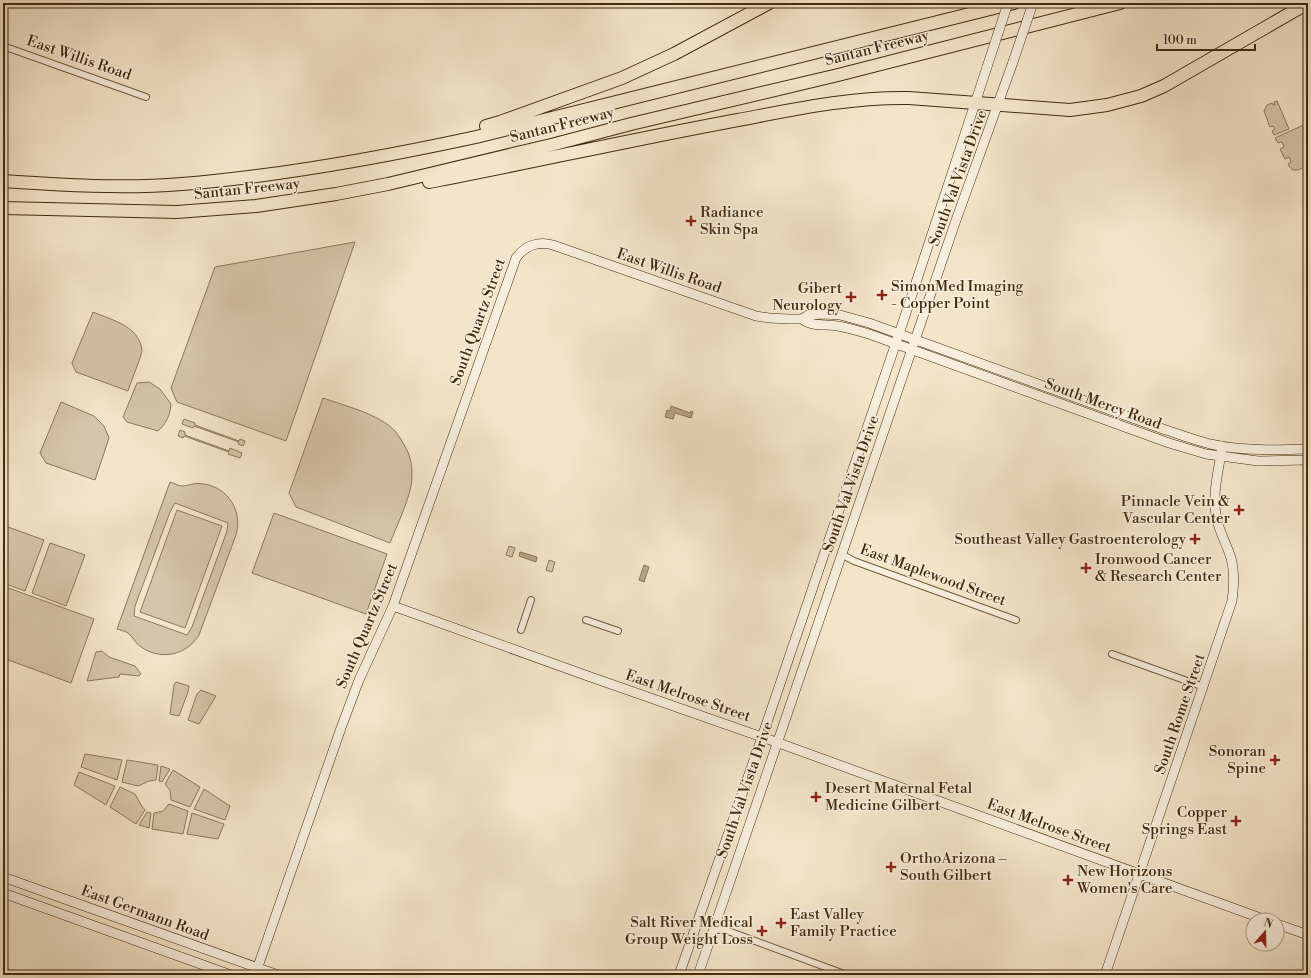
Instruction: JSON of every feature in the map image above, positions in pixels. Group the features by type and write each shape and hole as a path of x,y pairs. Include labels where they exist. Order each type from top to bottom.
{"highway":[{"path":"425,148 451,135 500,122 622,78 674,54 769,3"},
{"name":"Santan Freeway","path":"3,181 122,186 181,184 281,172 425,148 476,137 1014,3"},
{"name":"Santan Freeway","path":"3,208 177,212 256,206 336,194 388,184 838,75 1120,3"},
{"path":"388,184 422,183 642,137 850,100 888,97 975,102 1070,110 1107,105 1141,96 1164,86 1308,3"}],"main road":[{"name":"South Val Vista Drive","path":"679,975 762,737 940,214 955,160 1008,3"},
{"name":"South Val Vista Drive","path":"698,975 776,742 955,224 1014,62 1033,3"},
{"name":"East Willis Road","path":"528,247 542,243 553,245 756,316 779,319 802,319 808,315 840,315 869,323 899,334"},
{"name":"South Quartz Street","path":"256,971 351,700 393,606 516,258 519,253 528,247"},
{"name":"East Willis Road","path":"802,319 808,324 850,328 895,344"},
{"name":"South Mercy Road","path":"899,334 1193,439 1222,446 1258,449 1308,449"},
{"name":"South Mercy Road","path":"895,344 1169,443 1206,454 1258,461 1308,460"},
{"name":"South Rome Street","path":"1105,975 1231,608 1234,575 1231,557 1217,520 1214,504 1222,446"},
{"path":"826,548 841,554"},
{"name":"East Melrose Street","path":"393,606 776,742 1245,912"},
{"name":"East Germann Road","path":"3,877 256,971 278,975"},
{"name":"East Germann Road","path":"3,893 231,975"},
{"path":"697,923 713,929"},
{"path":"1285,927 1308,935"}],"street":[{"name":"East Willis Road","path":"3,46 146,97"},
{"name":"East Maplewood Street","path":"841,554 1016,620"},
{"path":"521,630 531,600"},
{"path":"586,620 618,631"},
{"path":"1112,654 1204,687"},
{"path":"713,929 728,931 847,975"},
{"path":"3,971 13,975"}],"shaded area":[{"path":"1277,101 1289,129 1274,135 1272,131 1275,129 1273,126 1270,127 1264,111 1267,105 1272,103 1275,105 1274,102"},
{"path":"1308,123 1308,165 1294,170 1288,164 1291,162 1289,157 1285,159 1280,149 1284,147 1282,142 1278,143 1275,138"},
{"path":"355,242 286,441 177,402 171,388 215,267"},
{"path":"93,312 124,325 136,335 140,342 142,350 128,391 76,372 72,363"},
{"path":"149,382 160,389 171,404 168,419 158,431 127,422 123,417 137,383"},
{"path":"323,398 361,411 380,420 395,431 407,450 412,467 411,486 390,543 296,507 289,493"},
{"path":"61,402 94,416 104,426 109,438 95,480 46,463 40,453"},
{"path":"671,406 690,413 691,411 693,412 691,418 675,413 673,419 665,417 667,410 670,411"},
{"path":"184,419 195,423 195,425 239,441 240,439 245,441 243,446 238,444 239,442 194,426 193,428 182,424"},
{"path":"180,430 185,432 185,435 229,451 230,448 242,453 240,458 228,454 229,452 184,436 183,438 178,436"},
{"path":"170,482 179,486 200,484 212,486 220,490 232,502 237,517 238,526 199,635 194,642 181,651 173,654 157,654 139,646 128,633 117,629","holes":["175,503 228,523 227,531 192,627 187,635 134,616 135,606 170,512"]},
{"path":"177,510 222,526 185,628 140,612"},
{"path":"274,513 387,554 366,614 252,573"},
{"path":"8,527 44,540 25,591 3,583 3,543"},
{"path":"50,543 85,555 66,606 32,593"},
{"path":"509,546 515,548 512,557 506,555"},
{"path":"520,552 537,557 536,562 519,556"},
{"path":"549,560 555,562 552,572 546,570"},
{"path":"644,565 649,567 644,582 639,580"},
{"path":"3,586 94,619 71,683 3,658"},
{"path":"102,651 109,657 135,666 141,674 139,676 120,674 119,677 87,681 96,652"},
{"path":"176,682 189,686 179,716 170,714 174,685"},
{"path":"201,690 216,696 199,724 188,720 197,694"},
{"path":"85,754 122,760 117,780 81,767"},
{"path":"127,760 158,765 156,780 149,781 138,786 122,782"},
{"path":"161,766 170,769 162,782 159,781"},
{"path":"173,770 200,787 190,807 171,800 170,790 165,784"},
{"path":"79,772 115,786 106,805 74,785"},
{"path":"120,787 135,794 145,810 136,824 110,807"},
{"path":"204,789 230,806 225,820 194,809"},
{"path":"169,804 188,811 183,834 152,829 154,813 163,811"},
{"path":"147,812 151,813 149,828 139,825"},
{"path":"192,813 224,824 218,839 187,834"}],"place":[{"name":"Radiance Skin Spa","path":"691,221"},
{"name":"SimonMed Imaging - Copper Point","path":"882,295"},
{"name":"Gibert Neurology","path":"851,297"},
{"name":"Pinnacle Vein & Vascular Center","path":"1239,510"},
{"name":"Southeast Valley Gastroenterology","path":"1195,539"},
{"name":"Ironwood Cancer & Research Center","path":"1086,568"},
{"name":"Sonoran Spine","path":"1275,760"},
{"name":"Desert Maternal Fetal Medicine Gilbert","path":"816,797"},
{"name":"Copper Springs East","path":"1236,821"},
{"name":"OrthoArizona – South Gilbert","path":"891,867"},
{"name":"New Horizons Women's Care","path":"1068,880"},
{"name":"East Valley Family Practice","path":"781,923"},
{"name":"Salt River Medical Group Weight Loss","path":"762,931"}]}
